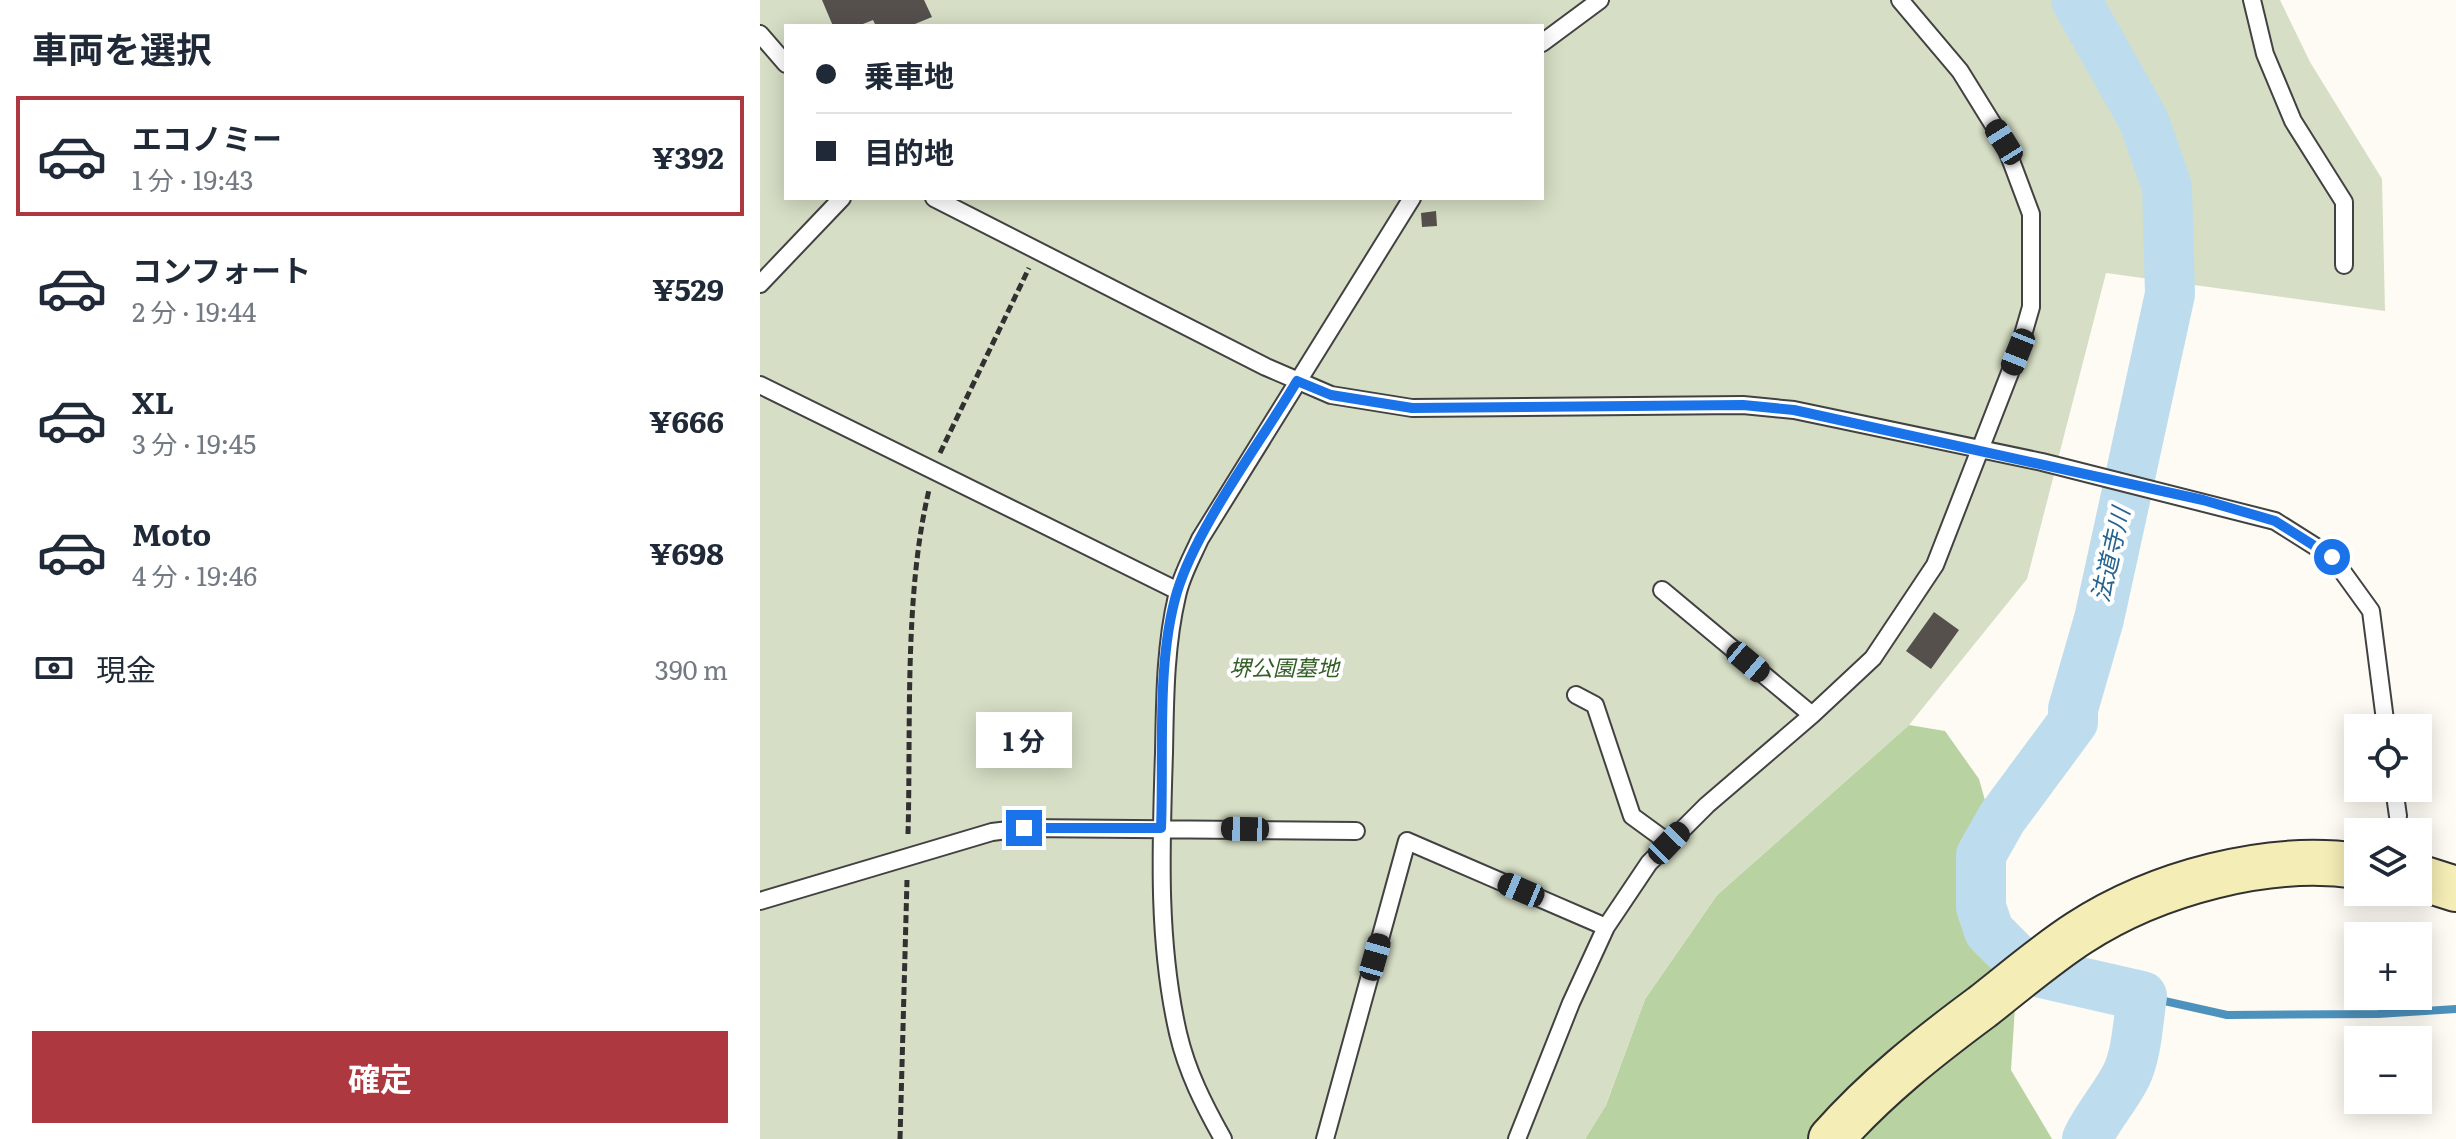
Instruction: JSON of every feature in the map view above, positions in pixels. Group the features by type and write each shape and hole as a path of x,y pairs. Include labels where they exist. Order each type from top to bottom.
{"street":[{"path":"1831,1139 1915,1056 2080,932 2150,898 2244,867 2321,861 2344,864"},
{"path":"2432,881 2456,889"}],"lane":[{"path":"1544,42 1600,0"},
{"path":"1517,1139 1571,1003 1606,927 1649,863 1707,805 1873,658 1935,565 2018,352 2031,307 2031,214 1997,130 1960,71 1900,0"},
{"path":"2252,0 2265,54 2293,121 2344,202 2344,265"},
{"path":"760,34 784,62"},
{"path":"760,284 840,200"},
{"path":"938,200 1297,381 1331,395 1412,408 1768,407 2042,462 2203,500 2275,521 2332,557 2371,611 2384,714"},
{"path":"1223,1139 1198,1094 1178,1035 1164,956 1161,828 1166,663 1178,591 1200,539 1411,200"},
{"path":"760,385 935,468 1178,591"},
{"path":"1662,590 1812,715"},
{"path":"1576,695 1595,705 1632,816 1669,843"},
{"path":"2396,802 2398,816"},
{"path":"760,901 992,832 1024,828 1356,831"},
{"path":"1325,1139 1407,841 1606,927"}],"path":[{"path":"900,1139 915,579 920,526 948,431 1038,250"}],"green space":[{"name":"堺公園墓地","path":"760,0 2280,0 2310,62 2382,179 2385,311 2106,273 2027,579 1909,725 1717,895 1645,999 1606,1105 1585,1139 760,1139"},
{"path":"1909,725 1945,731 1979,779 1993,829 1998,912 2016,991 2011,1070 2052,1139 1585,1139 1606,1105 1645,999 1717,895"}],"building":[{"path":"822,0 924,0 932,17 915,24 875,24 873,20 863,24 832,24"},
{"path":"1436,211 1437,226 1422,227 1421,213"},
{"path":"1934,612 1959,630 1931,669 1906,651"}],"waterway":[{"name":"法道寺川","path":"2076,0 2144,121 2167,187 2170,294 2099,619 2073,709 2073,722 2002,818 1981,855 1981,907 1989,931 2028,970 2142,996 2130,1067 2087,1139"},
{"path":"2142,996 2227,1015 2378,1014 2456,1009"}],"route":[{"path":"1024,828 1161,828 1166,663 1178,591 1200,539 1297,381 1331,395 1412,408 1743,405 1794,410 2042,462 2203,500 2275,521 2332,557"}]}
